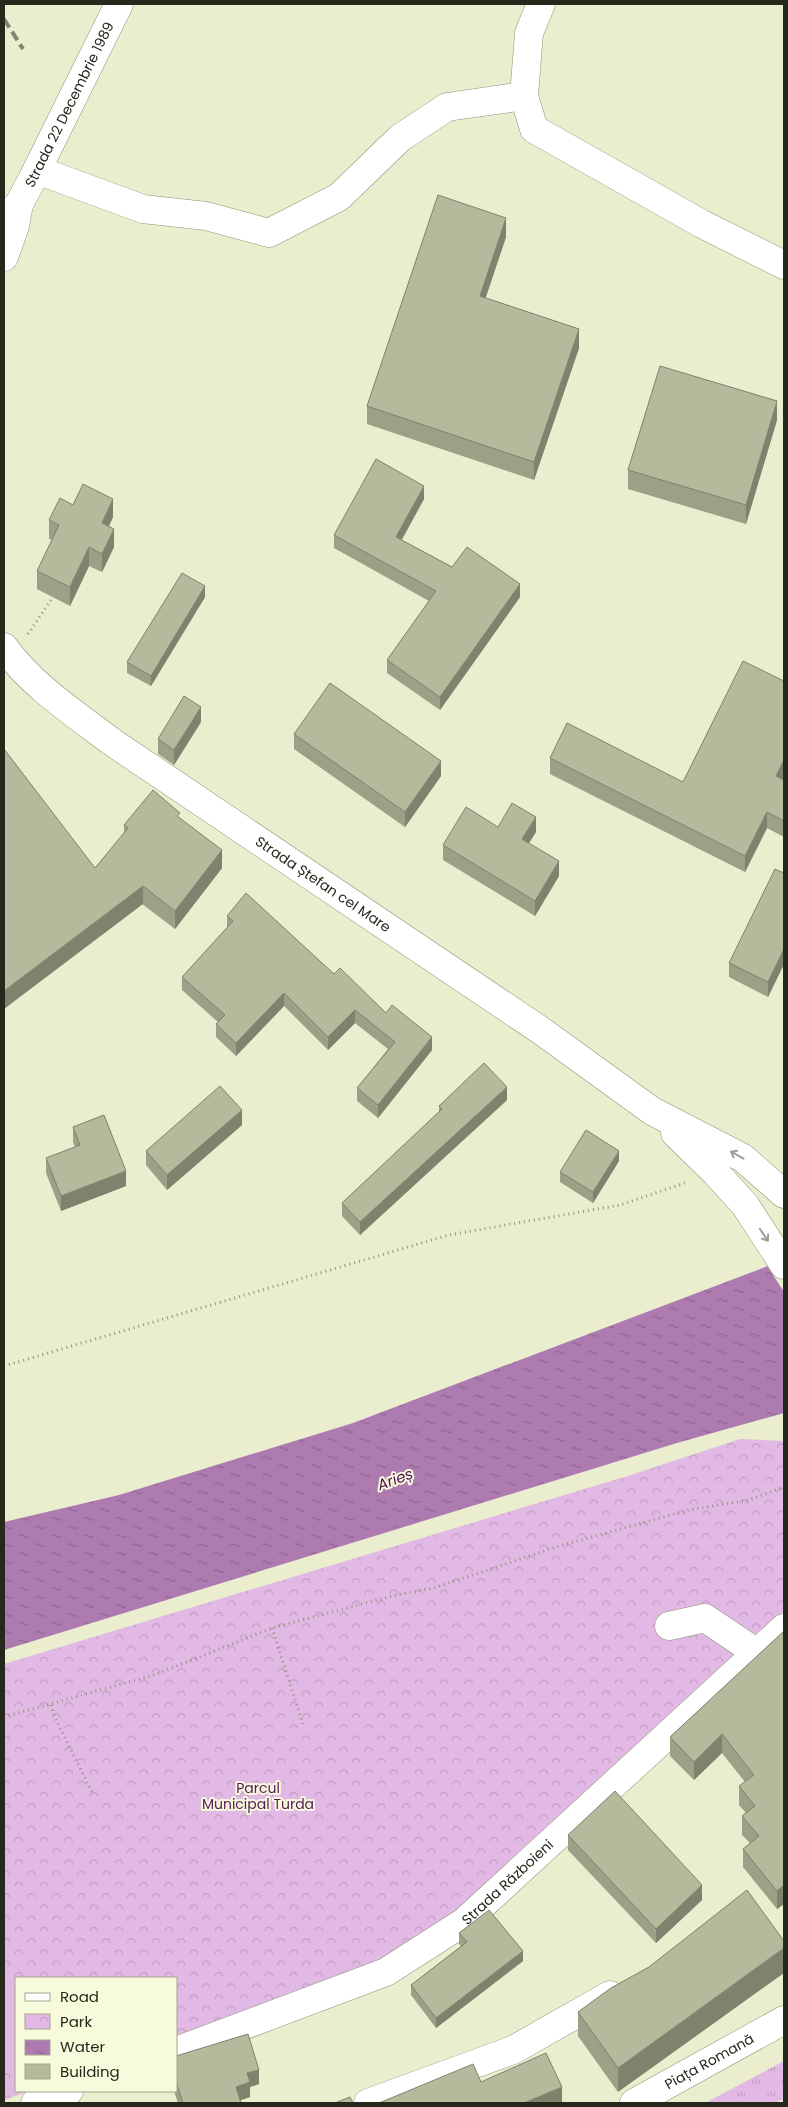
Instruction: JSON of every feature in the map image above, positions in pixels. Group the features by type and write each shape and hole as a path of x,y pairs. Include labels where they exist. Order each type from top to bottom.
{"main road":[{"name":"Strada 22 Decembrie 1989","path":"4,257 15,226 11,211 38,170 119,4"},
{"path":"541,4 529,33 524,96 534,129 702,224 784,265"},
{"path":"38,170 143,209 206,216 269,233 339,197 400,138 447,108 524,96"},
{"name":"Strada Ștefan cel Mare","path":"7,651 56,700 112,742 543,1032 652,1111 716,1173 745,1205 784,1265"},
{"name":"Strada Ștefan cel Mare","path":"652,1111 743,1158 780,1189"},
{"path":"668,1626 704,1618 757,1653"},
{"name":"Strada Războieni","path":"178,2050 386,1972 464,1922 784,1628"},
{"path":"368,2103 513,2050 630,1984"},
{"name":"Piața Romană","path":"634,2103 784,2020"},
{"path":"36,2103 66,2092"}],"path":[{"path":"7,651 53,597"},
{"path":"4,1366 449,1235 620,1205 691,1181"},
{"path":"4,1717 157,1674 272,1628 400,1594 434,1588 556,1548 689,1510 749,1500 784,1487"},
{"path":"272,1628 303,1724"},
{"path":"51,1705 54,1718 92,1792"}],"green space":[{"name":"Parcul Municipal Turda","path":"740,1439 784,1441 784,1611 461,1915 387,1960 178,2036 178,1977 15,1977 15,2092 26,2092 4,2100 4,1664 631,1475"},
{"path":"4,1959 15,1982 15,2062 4,2068"},
{"path":"784,2061 784,2099 773,2103 705,2103"}],"water":[{"name":"Arieș","path":"784,1260 784,1413 677,1443 4,1650 4,1522 119,1495 353,1423"}],"pier":[{"path":"784,1257 784,1292 766,1264"}],"building":[{"path":"438,195 506,218 480,296 579,329 534,462 367,406"},
{"path":"660,366 777,401 746,505 628,470"},
{"path":"376,459 424,486 396,537 452,567 467,547 520,584 440,697 387,660 436,591 334,535"},
{"path":"83,484 113,499 102,523 114,529 102,554 89,547 70,587 37,571 59,525 49,520 60,498 73,505"},
{"path":"182,573 205,586 151,676 127,662"},
{"path":"743,661 784,681 784,760 776,776 784,780 784,821 767,812 745,856 550,758 567,723 683,782"},
{"path":"330,683 441,761 405,812 294,734"},
{"path":"184,696 201,707 174,750 158,739"},
{"path":"4,749 95,868 128,828 124,825 153,790 180,813 177,816 222,850 175,911 143,886 4,991"},
{"path":"512,803 536,817 522,839 559,861 535,901 443,845 466,807 498,827"},
{"path":"775,869 784,873 784,949 768,982 729,963"},
{"path":"246,893 334,974 340,968 386,1013 392,1005 432,1037 378,1105 357,1088 395,1042 355,1010 328,1037 284,993 236,1043 216,1024 225,1015 182,977 233,921 227,916"},
{"path":"484,1063 507,1087 360,1222 342,1203 442,1109 439,1106"},
{"path":"220,1086 242,1110 167,1175 146,1151"},
{"path":"104,1115 126,1171 61,1196 46,1158 80,1145 73,1127"},
{"path":"586,1130 619,1151 593,1192 560,1172"},
{"path":"784,1631 784,1885 777,1891 743,1849 759,1836 742,1816 755,1806 739,1786 754,1775 722,1734 694,1762 670,1737"},
{"path":"615,1791 702,1885 656,1929 568,1835"},
{"path":"747,1890 784,1941 784,1948 618,2068 578,2012 611,1988 649,1967"},
{"path":"489,1910 523,1951 436,2018 411,1985 467,1942 459,1933"},
{"path":"248,2034 259,2070 247,2073 250,2082 236,2087 241,2103 183,2103 178,2088 178,2055"},
{"path":"546,2053 562,2087 524,2103 379,2103 473,2064 481,2082"},
{"path":"350,2097 353,2103 335,2103"}],"railway":[{"path":"4,19 23,49"}]}
